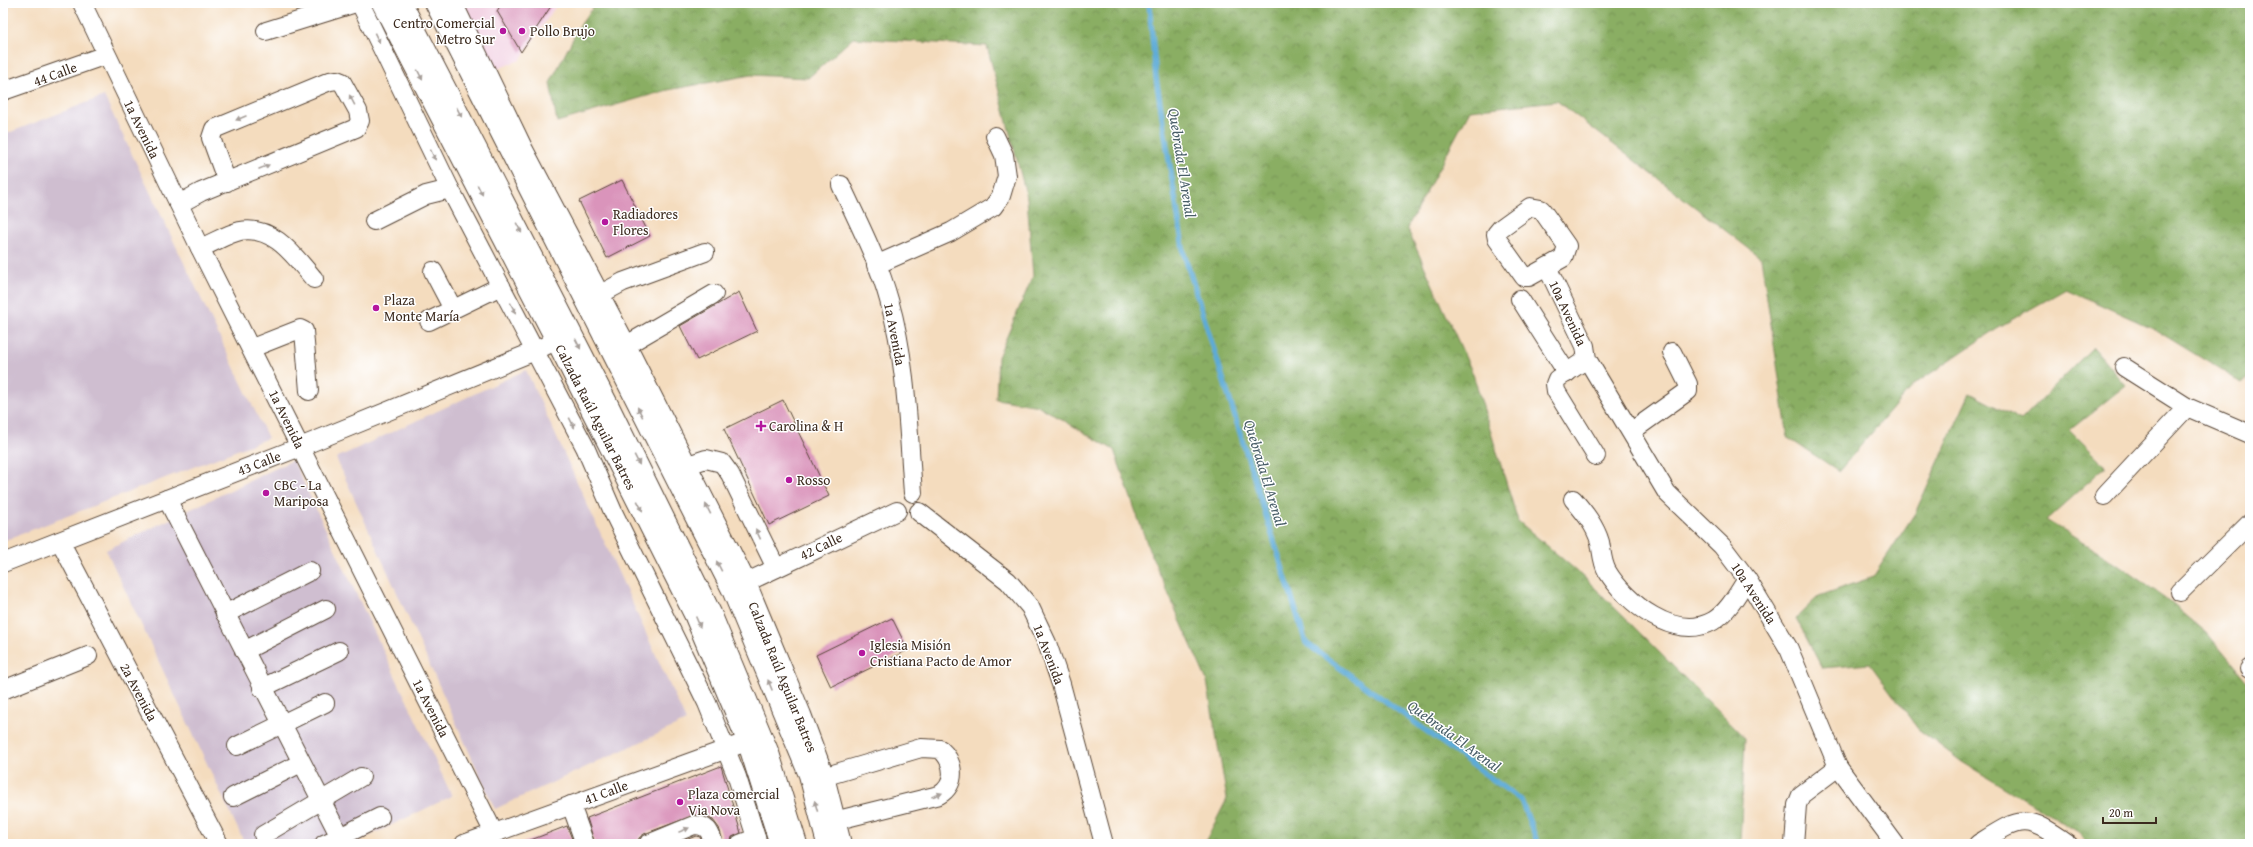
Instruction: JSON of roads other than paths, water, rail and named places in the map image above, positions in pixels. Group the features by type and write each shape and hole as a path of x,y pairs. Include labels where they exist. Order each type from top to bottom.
{"highway":[{"name":"Calzada Raúl Aguilar Batres","path":"383,3 557,340 695,614 748,740 781,844"},
{"name":"Calzada Raúl Aguilar Batres","path":"451,3 508,123 597,296 625,346 746,583 800,715 823,776 840,844"}],"street":[{"name":"1a Avenida","path":"82,3 200,248 252,348 300,447 494,833"},
{"path":"266,32 356,3"},
{"path":"360,3 450,189 585,447 614,514 707,703 727,749 747,805 757,841 740,844"},
{"path":"403,3 612,411 712,613 770,753 798,844"},
{"path":"434,3 731,590 808,775 826,844"},
{"name":"44 Calle","path":"3,91 106,55"},
{"path":"179,204 356,128 360,120 358,111 342,82 337,80 330,81 214,129 211,138 228,182"},
{"path":"876,265 951,232 993,208 1001,196 1007,176 1004,155 994,136"},
{"name":"1a Avenida","path":"841,185 876,265 889,299 898,336 914,493"},
{"path":"374,221 426,195 450,189"},
{"path":"200,248 240,231 252,231 265,234 277,239 314,279"},
{"path":"597,296 623,282 705,252"},
{"name":"10a Avenida","path":"1547,267 1585,346 1587,359 1632,431 1667,493 1722,546 1747,579 1789,649 1838,767 1895,844"},
{"path":"432,271 453,309"},
{"path":"429,321 502,286"},
{"path":"625,346 714,294"},
{"name":"10a Avenida","path":"1520,299 1567,373"},
{"path":"252,348 291,331 300,329 304,331 309,391"},
{"name":"43 Calle","path":"3,563 300,447 535,351 557,340"},
{"path":"1632,431 1686,394 1688,384 1672,352"},
{"name":"10a Avenida","path":"1587,359 1557,380 1555,384 1556,391 1596,456"},
{"path":"2124,367 2187,408 2250,434"},
{"path":"2104,496 2187,408"},
{"path":"685,466 706,459 722,463 730,474 776,568"},
{"path":"905,492 914,493 920,498 922,504 919,512 912,518 906,518 897,511 896,505 900,495 905,492"},
{"path":"167,499 262,688 282,723 321,803 332,840 380,816"},
{"path":"1573,499 1592,523 1600,543 1602,559 1612,578 1627,596 1664,622 1680,627 1693,628 1714,620 1736,597 1747,579"},
{"name":"42 Calle","path":"746,583 897,511"},
{"name":"1a Avenida","path":"919,512 1008,581 1030,607 1047,643 1061,684 1104,844"},
{"path":"2180,592 2250,523"},
{"name":"2a Avenida","path":"60,541 219,844"},
{"path":"225,614 310,571"},
{"path":"244,651 326,609"},
{"path":"262,688 339,651"},
{"path":"3,690 88,656"},
{"path":"238,746 282,723 325,704"},
{"name":"41 Calle","path":"464,844 727,749 748,740"},
{"path":"823,776 922,748 940,749 950,763 952,777 946,792 834,821"},
{"path":"233,797 301,763"},
{"path":"1794,844 1797,805 1801,795 1838,767"},
{"path":"263,835 321,803 361,777"},
{"path":"571,805 585,844"},
{"path":"1978,844 2010,824 2029,822 2068,844"},
{"path":"648,844 694,825 702,825 709,829 714,844"}],"waterway":[{"name":"Quebrada El Arenal","path":"1149,3 1156,78 1184,254 1306,643 1521,800 1538,844"}],"place":[{"name":"Centro Comercial Metro Sur","path":"503,31"},
{"name":"Pollo Brujo","path":"522,31"},
{"name":"Radiadores Flores","path":"605,222"},
{"name":"Plaza Monte María","path":"376,308"},
{"name":"Carolina & H","path":"761,426"},
{"name":"Rosso","path":"789,480"},
{"name":"CBC - La Mariposa","path":"266,493"},
{"name":"Iglesia Misión Cristiana Pacto de Amor","path":"862,653"},
{"name":"Plaza comercial Via Nova","path":"680,802"}]}
